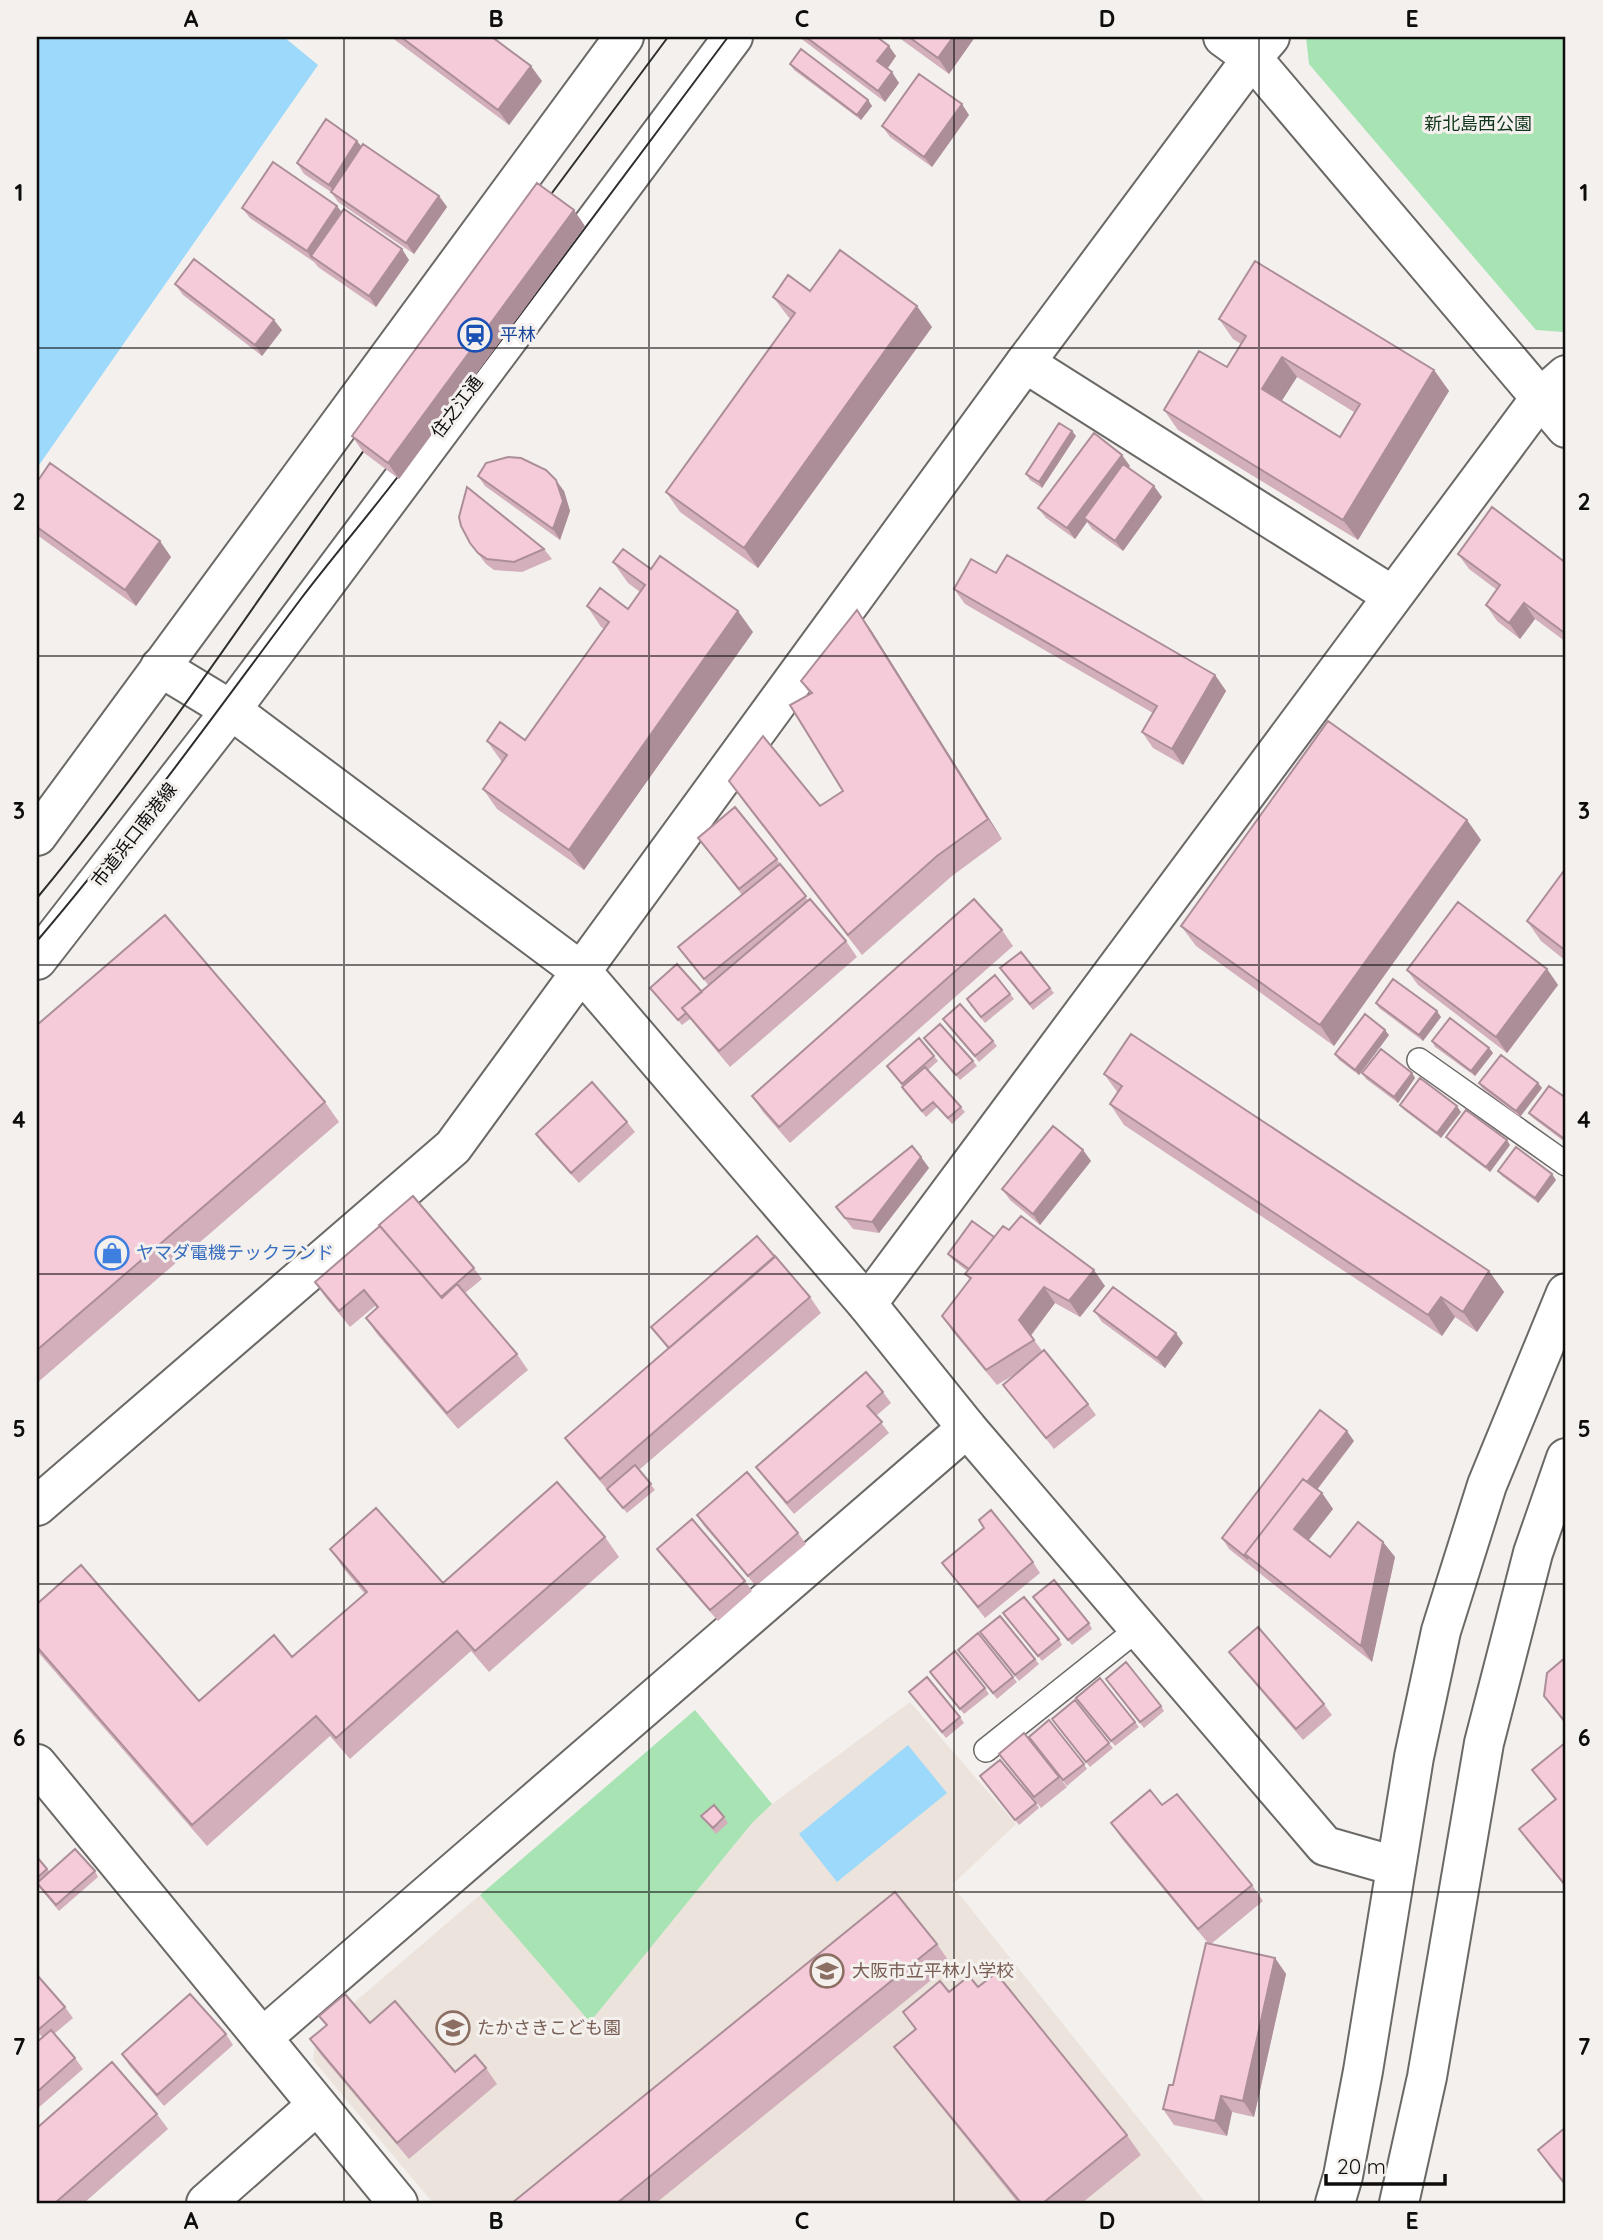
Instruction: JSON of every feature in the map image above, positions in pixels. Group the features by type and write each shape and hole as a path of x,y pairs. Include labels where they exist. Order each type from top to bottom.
{"street":[{"path":"37,836 624,37"},
{"name":"住之江通","path":"231,710 733,37"},
{"path":"37,1506 453,1147 1025,363 1248,44 1553,386 1566,428"},
{"path":"1025,363 1393,596"},
{"path":"867,1304 1393,596 1553,386"},
{"path":"160,667 231,710 582,972 867,1304 967,1428 1325,1846 1395,1866"},
{"name":"市道浜口南港線","path":"37,960 231,710"},
{"path":"1335,2203 1343,2176 1363,2071 1413,1757 1441,1632 1487,1485 1566,1293"},
{"path":"262,2038 967,1428"},
{"path":"1399,2203 1427,2077 1484,1743 1533,1553 1566,1458"},
{"path":"37,1763 398,2203"},
{"path":"206,2203 317,2105"}],"lane":[{"path":"1419,1060 1566,1164"},
{"path":"986,1750 1139,1628"}],"shaded area":[{"name":"大阪市立平林小学校","path":"910,1702 1016,1824 952,1885 1206,2203 433,2203 313,2060 316,2035 480,1895 590,2021 752,1823 772,1804"}],"green space":[{"name":"新北島西公園","path":"1306,37 1566,37 1564,332 1536,330 1309,64"},
{"path":"695,1710 772,1804 752,1823 590,2022 480,1895"}],"water":[{"path":"37,37 284,37 318,65 37,468"},
{"path":"908,1745 947,1793 837,1882 799,1834"}],"building":[{"path":"401,37 492,37 531,66 498,110"},
{"path":"806,37 877,37 889,46 877,61 892,72 878,91"},
{"path":"909,37 953,37 938,58"},
{"path":"801,49 868,100 857,115 790,64"},
{"path":"919,74 962,104 924,157 882,126"},
{"path":"326,119 357,141 329,185 297,163"},
{"path":"363,144 439,196 406,243 331,192"},
{"path":"273,162 337,206 307,251 242,208"},
{"path":"537,183 574,210 388,463 352,436"},
{"path":"344,209 402,249 369,296 311,256"},
{"path":"840,250 917,306 744,548 666,492 795,313 773,297 788,275 810,291"},
{"path":"194,259 274,320 255,345 175,284"},
{"path":"1255,261 1434,370 1343,520 1164,410 1199,351 1227,367 1246,336 1219,319","holes":["1282,357 1360,404 1340,437 1262,389"]},
{"path":"1059,423 1072,431 1039,482 1026,474"},
{"path":"1094,433 1122,455 1067,528 1038,508"},
{"path":"508,457 521,458 546,470 556,480 563,501 553,529 478,476 486,463"},
{"path":"50,463 160,541 125,590 37,527 37,482"},
{"path":"1123,464 1154,486 1115,541 1084,518"},
{"path":"467,487 544,549 514,562 487,559 478,553 461,526 459,517"},
{"path":"1492,507 1566,563 1566,634 1524,603 1509,623 1486,605 1500,585 1458,554"},
{"path":"623,549 651,569 660,556 738,611 569,850 483,789 507,755 487,741 500,722 525,740 609,622 587,606 600,588 628,609 645,585 613,562"},
{"path":"1007,555 1215,675 1172,749 1142,732 1157,706 954,589 971,559 996,573"},
{"path":"857,610 988,819 937,856 848,935 729,781 763,736 820,806 843,791 790,705 812,693 801,681"},
{"path":"1328,721 1467,820 1320,1025 1181,926"},
{"path":"735,807 777,859 739,889 698,838"},
{"path":"780,864 806,896 704,979 678,947"},
{"path":"1566,868 1566,951 1527,921"},
{"path":"810,899 846,941 719,1051 682,1008"},
{"path":"974,899 1002,930 779,1127 752,1096"},
{"path":"1458,902 1547,969 1496,1037 1407,970"},
{"name":"ヤマダ電機テックランド","path":"165,915 325,1102 37,1350 37,1025"},
{"path":"1021,952 1050,988 1030,1004 1000,968"},
{"path":"677,964 702,992 682,1008 686,1013 678,1020 650,988"},
{"path":"995,975 1010,994 981,1017 967,999"},
{"path":"1393,979 1437,1011 1419,1035 1376,1003"},
{"path":"960,1004 993,1041 975,1056 943,1019"},
{"path":"1365,1014 1385,1030 1355,1070 1335,1054"},
{"path":"1450,1018 1489,1048 1471,1071 1432,1041"},
{"path":"940,1024 973,1061 956,1075 924,1038"},
{"path":"1131,1034 1489,1271 1463,1312 1441,1297 1428,1315 1110,1104 1122,1086 1104,1074"},
{"path":"919,1038 934,1056 902,1084 887,1066"},
{"path":"1381,1049 1412,1073 1394,1097 1362,1073"},
{"path":"1501,1055 1538,1083 1516,1111 1479,1083"},
{"path":"925,1067 961,1107 948,1118 933,1102 922,1111 902,1087"},
{"path":"1420,1078 1457,1106 1437,1133 1400,1105"},
{"path":"592,1082 627,1122 571,1173 536,1134"},
{"path":"1549,1086 1566,1098 1566,1140 1529,1113"},
{"path":"1466,1110 1507,1140 1486,1167 1446,1137"},
{"path":"1053,1126 1083,1150 1033,1214 1002,1189"},
{"path":"912,1146 921,1157 872,1222 845,1218 836,1207"},
{"path":"1516,1147 1552,1174 1535,1198 1498,1171"},
{"path":"413,1196 474,1268 441,1297 379,1225"},
{"path":"1021,1216 1094,1270 1069,1301 1044,1287 1019,1320 1034,1340 986,1370 942,1316 971,1278 965,1274 1003,1226 1009,1230"},
{"path":"972,1221 994,1237 969,1269 948,1254"},
{"path":"380,1226 442,1298 457,1284 517,1354 447,1413 366,1318 378,1307 364,1290 339,1311 315,1282"},
{"path":"757,1236 775,1257 669,1348 651,1327"},
{"path":"775,1256 810,1297 600,1479 565,1438"},
{"path":"1113,1287 1176,1333 1157,1358 1094,1311"},
{"path":"1044,1350 1088,1404 1046,1438 1003,1385"},
{"path":"866,1372 883,1392 867,1406 882,1422 787,1503 756,1467"},
{"path":"1320,1410 1347,1431 1307,1482 1303,1479 1245,1554 1248,1559 1222,1538"},
{"path":"635,1465 651,1484 623,1508 607,1489"},
{"path":"747,1472 798,1533 748,1576 697,1515"},
{"path":"1303,1479 1322,1493 1294,1529 1330,1557 1358,1522 1383,1542 1361,1646 1245,1554"},
{"path":"557,1482 605,1537 475,1651 457,1631 336,1738 316,1716 192,1825 37,1647 37,1604 81,1565 199,1701 274,1635 292,1657 367,1592 330,1549 376,1508 443,1583"},
{"path":"991,1510 1033,1562 978,1607 942,1563 984,1528 979,1520"},
{"path":"692,1519 745,1581 710,1610 657,1549"},
{"path":"1054,1580 1089,1623 1068,1640 1033,1597"},
{"path":"1024,1597 1059,1639 1038,1656 1003,1613"},
{"path":"1000,1616 1035,1659 1015,1675 980,1632"},
{"path":"1258,1627 1324,1704 1296,1729 1229,1652"},
{"path":"978,1633 1013,1677 993,1693 958,1650"},
{"path":"955,1651 985,1688 960,1709 930,1672"},
{"path":"1566,1657 1566,1723 1544,1696 1547,1673"},
{"path":"1126,1662 1161,1706 1140,1722 1106,1679"},
{"path":"927,1677 960,1717 942,1732 909,1692"},
{"path":"1100,1678 1135,1722 1111,1741 1076,1698"},
{"path":"1075,1700 1109,1743 1086,1762 1052,1719"},
{"path":"1049,1720 1084,1764 1063,1780 1029,1737"},
{"path":"1024,1733 1059,1777 1034,1797 999,1754"},
{"path":"1566,1742 1566,1886 1519,1829 1556,1799 1532,1770"},
{"path":"1000,1760 1036,1803 1015,1820 980,1776"},
{"path":"1150,1790 1162,1805 1177,1794 1252,1885 1198,1929 1111,1823"},
{"path":"714,1805 724,1817 713,1828 701,1816"},
{"path":"75,1849 95,1871 56,1905 37,1883"},
{"path":"37,1857 47,1869 37,1878"},
{"path":"895,1892 937,1944 617,2203 512,2203"},
{"path":"1206,1943 1275,1958 1243,2101 1221,2096 1215,2121 1163,2109 1169,2085 1173,2085"},
{"path":"996,1973 1127,2135 1043,2203 1021,2203 894,2047 916,2029 903,2012 940,1981 949,1992 969,1976 978,1987"},
{"path":"37,1975 65,2007 38,2030 37,2029"},
{"path":"190,1994 226,2034 157,2095 122,2054"},
{"path":"345,1994 370,2023 395,2001 455,2072 475,2055 486,2068 397,2143 310,2039 327,2025 319,2016"},
{"path":"51,2030 75,2058 37,2092 37,2042"},
{"path":"112,2062 157,2114 55,2203 38,2203 37,2128"},
{"path":"1566,2127 1566,2185 1538,2150"}],"tram line":[{"path":"540,209 668,37"},
{"path":"466,387 728,37"},
{"path":"37,898 168,728 375,435"},
{"path":"37,941 138,816 300,600 409,462"}],"place":[{"name":"平林","path":"475,335"},
{"name":"ヤマダ電機テックランド","path":"112,1253"},
{"name":"大阪市立平林小学校","path":"827,1971"},
{"name":"たかさきこども園","path":"453,2028"}]}
